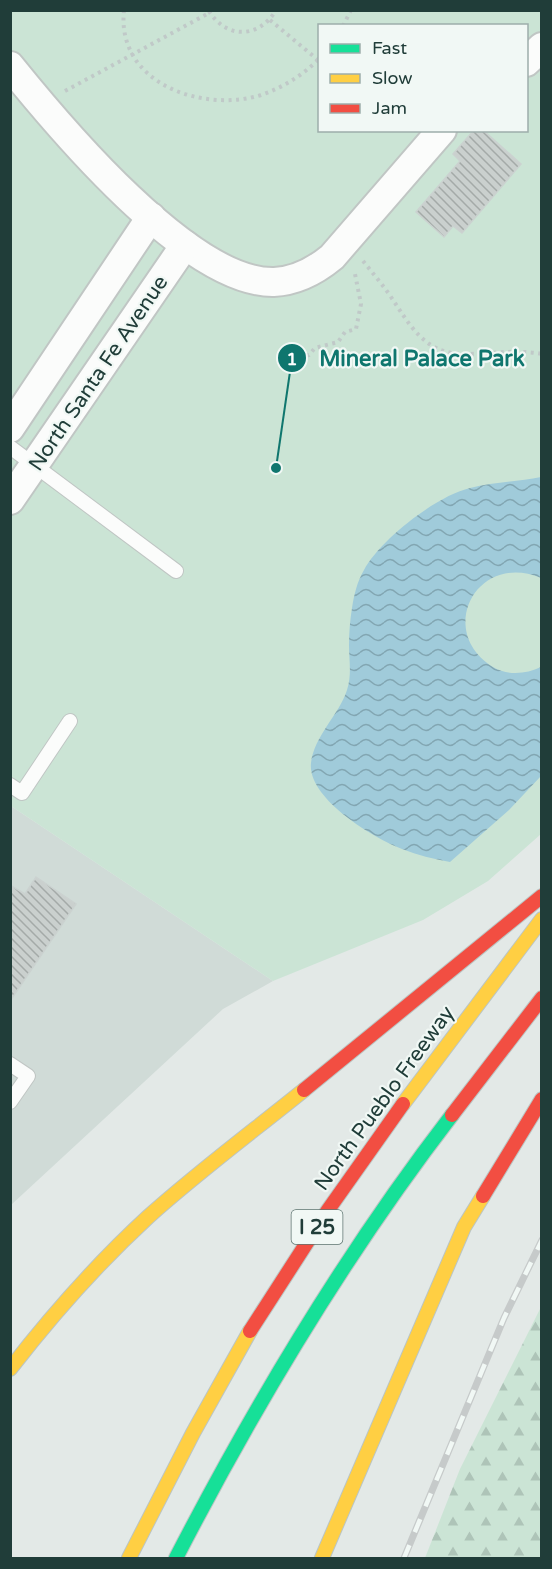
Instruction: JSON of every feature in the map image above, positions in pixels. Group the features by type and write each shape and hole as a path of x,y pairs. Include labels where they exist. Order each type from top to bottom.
{"highway":[{"path":"10,1369 32,1340 102,1262 146,1220 210,1164 472,955 542,896"},
{"name":"North Pueblo Freeway","path":"129,1558 181,1455 262,1311 342,1191 542,919"},
{"name":"I 25","path":"176,1558 220,1473 272,1381 343,1269 415,1163 542,998"},
{"path":"322,1558 464,1227 542,1099"}],"street":[{"path":"528,60 542,47"},
{"path":"10,66 41,104 151,218 185,245 216,265 244,277 273,282 298,278 318,268 332,257 439,132"},
{"name":"North Santa Fe Avenue","path":"10,428 151,218"},
{"name":"North Santa Fe Avenue","path":"10,500 185,245"}],"lane":[{"path":"10,447 177,571"},
{"path":"10,785 22,793 70,721"},
{"path":"10,1064 28,1076 10,1102"}],"path":[{"path":"124,10 124,29 140,66 165,86 182,93 224,100 253,96 296,79 318,61"},
{"path":"41,104 209,12 218,24 230,30 242,32 254,30 270,20 276,10"},
{"path":"344,24 351,10"},
{"path":"270,20 318,59"},
{"path":"357,253 387,291 410,327 429,345 441,350 465,354 512,351 542,354"},
{"path":"278,363 309,355 315,348 338,342 345,332 356,329 361,304 355,270"}],"shaded area":[{"path":"11,806 273,981 223,1009 11,1205"}],"green space":[{"path":"10,11 541,11 541,834 488,881 423,920 273,981 11,806"},
{"path":"541,1307 541,1558 425,1558 460,1469"}],"water":[{"path":"541,477 541,578 518,573 498,575 482,585 471,599 466,616 467,634 476,652 493,667 505,672 517,673 541,667 541,776 509,810 450,862 402,849 375,836 344,815 319,790 313,776 311,763 313,753 349,684 350,622 358,584 364,570 383,546 410,521 441,500 470,488"}],"building":[{"path":"472,132 485,132 521,164 462,233 453,226 444,237 416,212 460,161 453,154"},
{"path":"36,877 76,904 10,1001 10,885 25,894"}],"railway":[{"path":"404,1558 504,1318 542,1240"}],"traffic: fast":[{"path":"176,1558 206,1500 304,1330 375,1221 452,1115"}],"traffic: slow":[{"path":"403,1104 542,919"},
{"path":"10,1369 76,1290 129,1235 186,1184 304,1090"},
{"path":"322,1558 464,1227 483,1196"},
{"path":"129,1558 193,1433 250,1331"}],"traffic: jam":[{"path":"304,1090 542,896"},
{"path":"452,1115 542,998"},
{"path":"483,1196 542,1099"},
{"path":"250,1331 328,1210 403,1104"}],"place":[{"name":"Mineral Palace Park","path":"276,468"}]}
